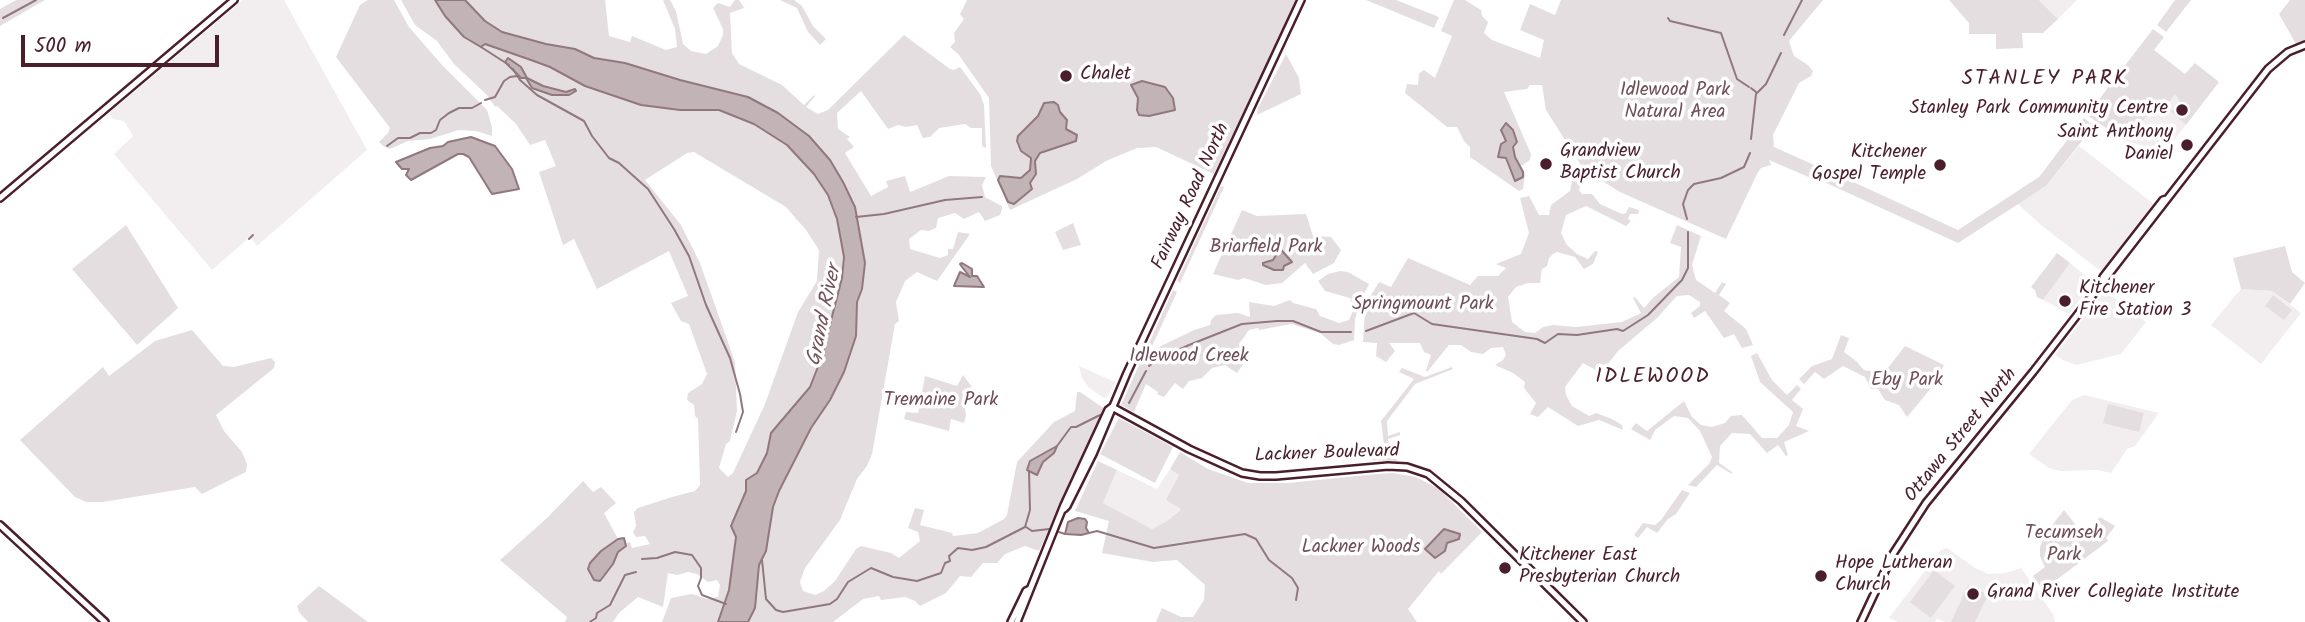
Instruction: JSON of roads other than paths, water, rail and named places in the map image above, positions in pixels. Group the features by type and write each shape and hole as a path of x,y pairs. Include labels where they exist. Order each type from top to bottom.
{"main road":[{"path":"0,198 234,0"},
{"name":"Fairway Road North","path":"1063,509 1087,466 1301,0"},
{"name":"Ottawa Street North","path":"1861,622 1893,554 1926,503 2034,372 2268,69 2288,52 2305,45"},
{"name":"Fairway Road North","path":"1014,622 1103,421 1112,407"},
{"name":"Lackner Boulevard","path":"1112,407 1189,449 1242,473 1276,476 1388,466 1407,467 1428,474 1461,500 1583,622"},
{"path":"1108,420 1116,414 1124,413"},
{"path":"0,524 104,622"}],"waterway":[{"path":"3,18 36,0"},
{"path":"1784,35 1802,0"},
{"path":"1668,18 1670,21 1721,33 1737,79 1749,87"},
{"path":"481,47 509,65"},
{"path":"1757,93 1766,84 1781,53"},
{"path":"513,69 520,80 537,95 584,121 609,158 619,163 648,189 674,229 689,256 706,305 730,358 743,412 736,432"},
{"path":"485,100 495,97 504,81 517,76"},
{"path":"1751,88 1756,92"},
{"name":"Idlewood Creek","path":"1751,139 1756,94"},
{"path":"387,146 398,138 431,133 449,113 481,103"},
{"name":"Idlewood Creek","path":"1687,219 1683,204 1688,190 1694,184 1721,178 1744,167 1750,153"},
{"path":"856,217 884,214 945,200 982,197"},
{"name":"Idlewood Creek","path":"1366,331 1414,313 1432,324 1537,339 1545,343 1558,334 1577,335 1617,329 1623,331 1648,315 1682,280 1688,268 1688,232"},
{"path":"249,239 253,235"},
{"name":"Idlewood Creek","path":"1149,366 1189,345 1242,324 1293,321 1321,332 1351,332"},
{"name":"Idlewood Creek","path":"1129,403 1146,371"},
{"name":"Idlewood Creek","path":"1057,446 1071,427 1100,415"},
{"name":"Idlewood Creek","path":"762,560 766,599 776,610 783,612 830,604 837,599 848,582 871,568 893,577 917,581 941,573 945,563 950,561 949,556 958,548 972,550 986,547 1025,527 1030,510 1029,471"},
{"path":"1026,527 1032,531 1049,529"},
{"path":"1089,533 1097,531 1154,548 1245,534 1256,539 1269,560 1292,578 1298,588 1296,600"},
{"path":"1059,532 1065,534"},
{"path":"642,559 657,558 675,552 692,555 701,568 698,586 702,595 726,604"},
{"path":"590,622 596,618 597,613 610,605 625,575 636,572"}],"place":[{"name":"Chalet","path":"1066,76"},
{"name":"Stanley Park Community Centre","path":"2182,110"},
{"name":"Saint Anthony Daniel","path":"2187,145"},
{"name":"Grandview Baptist Church","path":"1546,164"},
{"name":"Kitchener Gospel Temple","path":"1940,165"},
{"name":"Kitchener Fire Station 3","path":"2065,301"},
{"name":"Kitchener East Presbyterian Church","path":"1505,568"},
{"name":"Hope Lutheran Church","path":"1821,576"},
{"name":"Grand River Collegiate Institute","path":"1973,594"}],"district":[{"name":"STANLEY PARK","path":"2045,80"},
{"name":"IDLEWOOD","path":"1653,378"}],"park label":[{"name":"Idlewood Park Natural Area","path":"1675,103"},
{"name":"Briarfield Park","path":"1266,249"},
{"name":"Springmount Park","path":"1423,306"},
{"name":"Eby Park","path":"1907,382"},
{"name":"Tremaine Park","path":"941,402"},
{"name":"Tecumseh Park","path":"2064,546"},
{"name":"Lackner Woods","path":"1361,549"}],"water label":[{"name":"Grand River","path":"826,316"}]}
